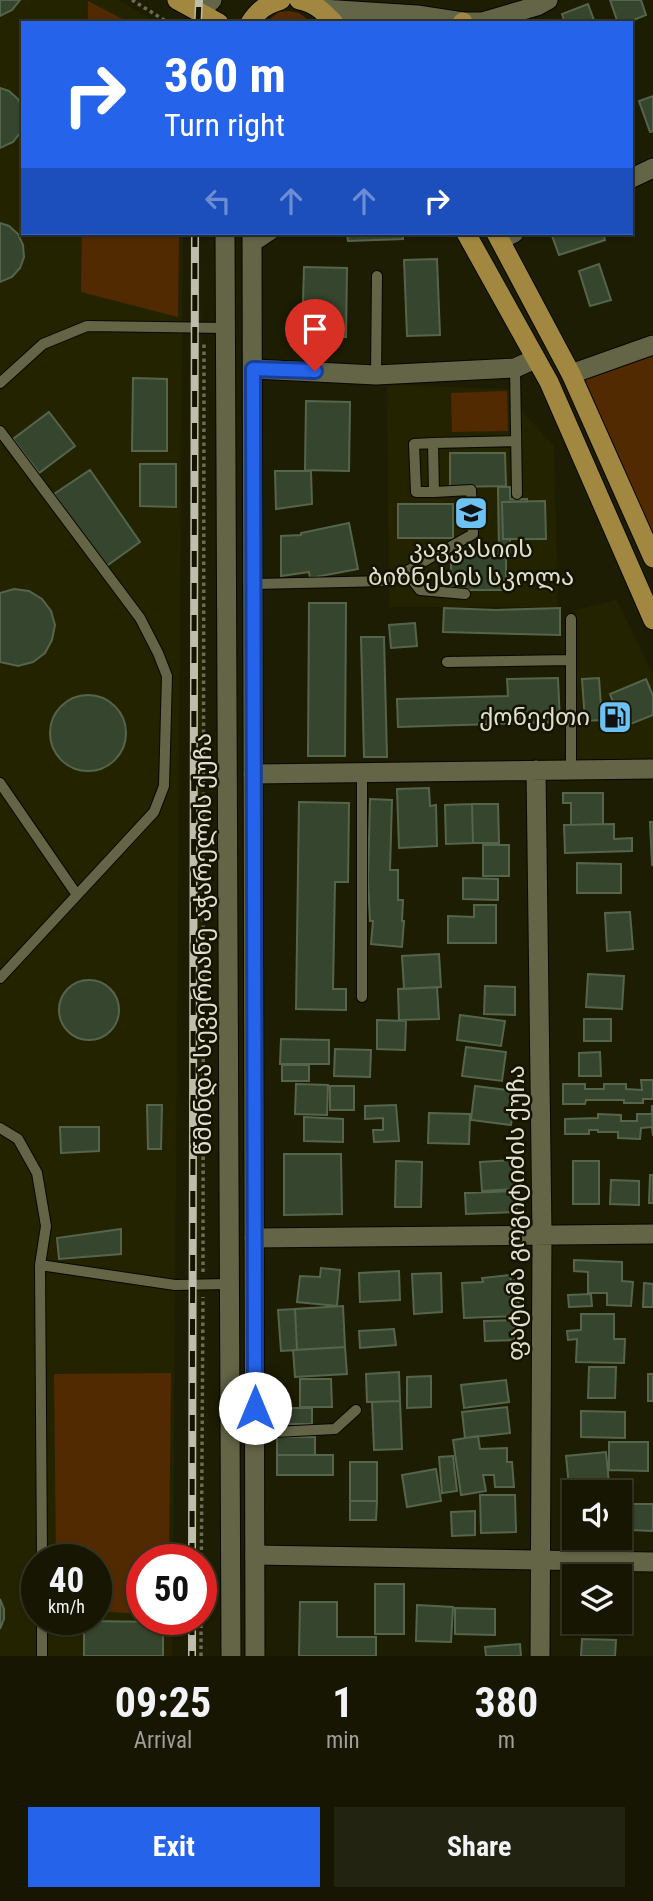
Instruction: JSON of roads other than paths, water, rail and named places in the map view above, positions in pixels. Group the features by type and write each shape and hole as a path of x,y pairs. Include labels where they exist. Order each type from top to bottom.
{"main road":[{"path":"177,0 206,6 217,21"},
{"path":"254,11 281,0"},
{"path":"299,0 313,4 325,14 417,15 456,21"},
{"path":"485,21 537,6 548,0"},
{"path":"633,178 653,168"},
{"name":"წმინდა სევერიანე აჭარელის ქუჩა","path":"225,235 231,1656"},
{"path":"467,235 549,382 653,620"},
{"path":"503,235 572,374 653,558"},
{"name":"წმინდა სევერიანე აჭარელის ქუჩა","path":"253,240 255,1656"},
{"path":"572,374 653,345"},
{"path":"253,369 376,375 515,368 535,359"},
{"path":"253,774 653,769"},
{"name":"ფატიმა გოგიტიძის ქუჩა","path":"536,770 542,1234 540,1656"},
{"path":"254,1238 653,1234"},
{"path":"255,1555 653,1562"}],"lane":[{"path":"376,375 377,276"},
{"path":"0,383 43,344 87,326 226,328"},
{"path":"515,368 517,494"},
{"path":"0,430 140,618 167,676 164,786 154,812 0,978"},
{"path":"253,584 389,581 406,572 473,534 471,490 416,492 414,444 516,441"},
{"path":"433,443 434,492"},
{"path":"406,572 420,590 464,594"},
{"path":"571,619 571,770"},
{"path":"447,662 571,660"},
{"path":"362,772 362,997"},
{"path":"0,783 77,895"},
{"path":"0,1128 18,1139 37,1173 46,1226 40,1265 42,1544"},
{"path":"40,1265 175,1285 229,1284"},
{"path":"255,1433 335,1429 356,1410"},
{"path":"42,1635 42,1656"}],"railway":[{"path":"198,21 199,0"},
{"path":"192,1544 195,235"},
{"path":"192,1635 192,1656"}],"place":[{"name":"კავკასიის ბიზნესის სკოლა","path":"471,513"},
{"name":"ქონექთი","path":"615,717"}]}
